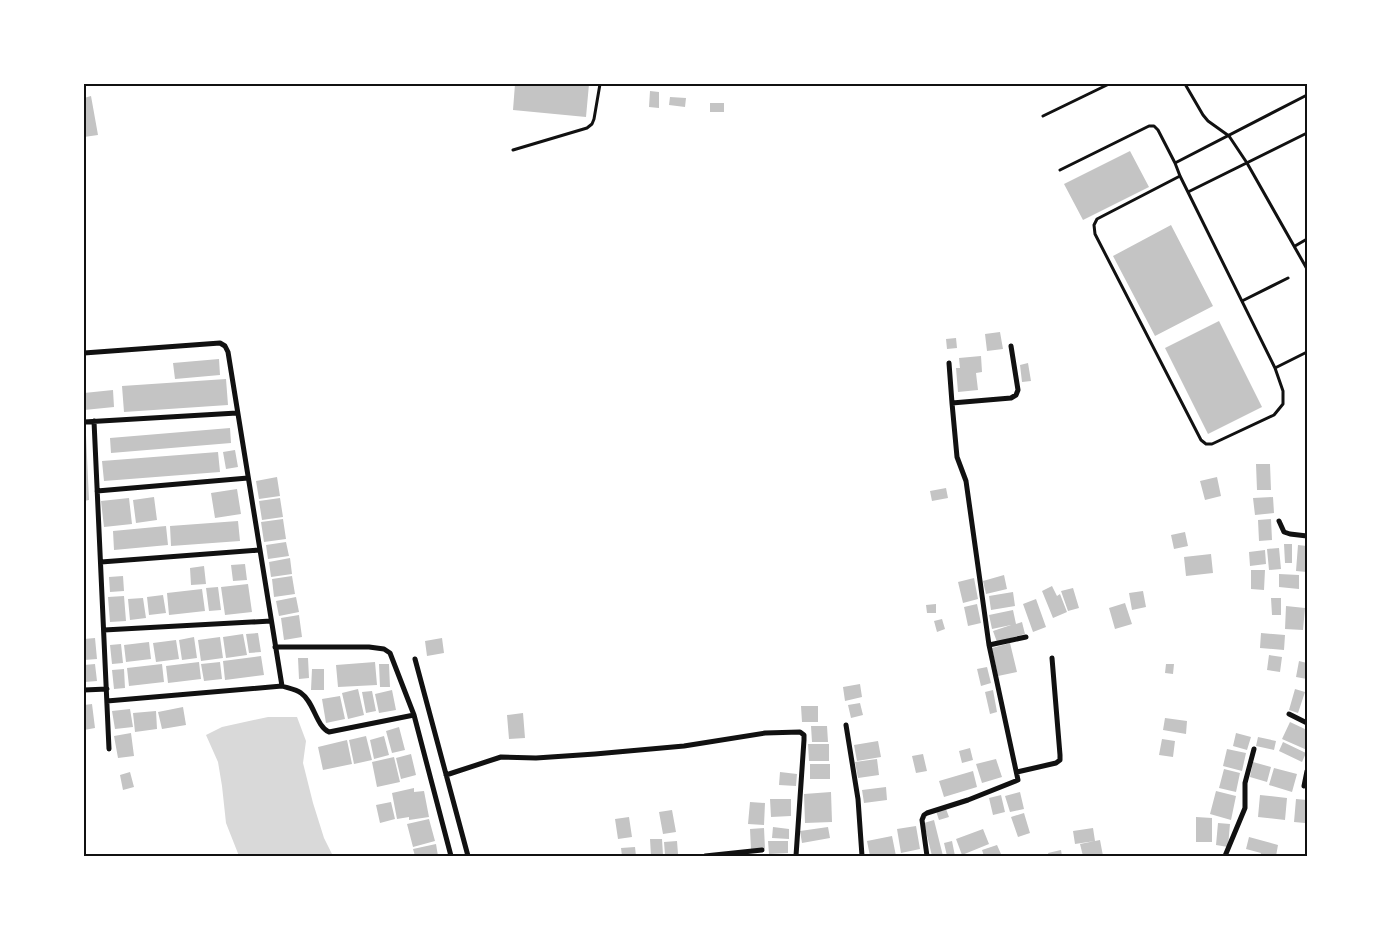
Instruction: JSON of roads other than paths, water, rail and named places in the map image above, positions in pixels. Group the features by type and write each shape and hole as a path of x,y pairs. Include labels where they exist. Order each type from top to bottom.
{"street":[{"path":"84,354 220,344 225,346 228,352 282,686"},
{"path":"952,404 1011,398 1016,395 1018,390 1011,346"},
{"path":"927,856 922,823 924,815 1018,780 989,645 966,481 958,457 949,363"},
{"path":"84,422 237,413"},
{"path":"94,421 109,749"},
{"path":"97,491 248,478"},
{"path":"1279,521 1284,532 1307,536"},
{"path":"101,562 259,550"},
{"path":"104,630 271,621"},
{"path":"989,645 1026,637"},
{"path":"276,648 370,647 384,649 390,653 414,715 452,856"},
{"path":"1017,772 1056,763 1060,760 1052,658"},
{"path":"415,659 468,856"},
{"path":"107,702 282,686 300,692 310,702 323,728 329,732 414,715"},
{"path":"84,690 106,689"},
{"path":"1290,714 1307,723"},
{"path":"846,725 858,799 862,856"},
{"path":"446,775 501,757 536,758 595,754 684,746 765,733 800,732 804,735 804,740 796,856"},
{"path":"1225,856 1245,808 1244,784 1254,749"},
{"path":"1304,786 1307,771"},
{"path":"704,856 762,850"}],"lane":[{"path":"513,150 587,128 594,119 600,84"},
{"path":"1043,116 1108,84"},
{"path":"1185,84 1203,115 1208,121 1229,136 1247,163 1307,269"},
{"path":"1175,163 1307,96"},
{"path":"1060,170 1149,126 1154,126 1158,130 1275,368 1283,391 1284,404 1274,415 1212,444 1206,444 1201,440 1095,234 1094,225 1097,219 1180,176"},
{"path":"1188,192 1307,133"},
{"path":"1294,246 1307,239"},
{"path":"1242,301 1288,278"},
{"path":"1275,368 1307,352"}]}
